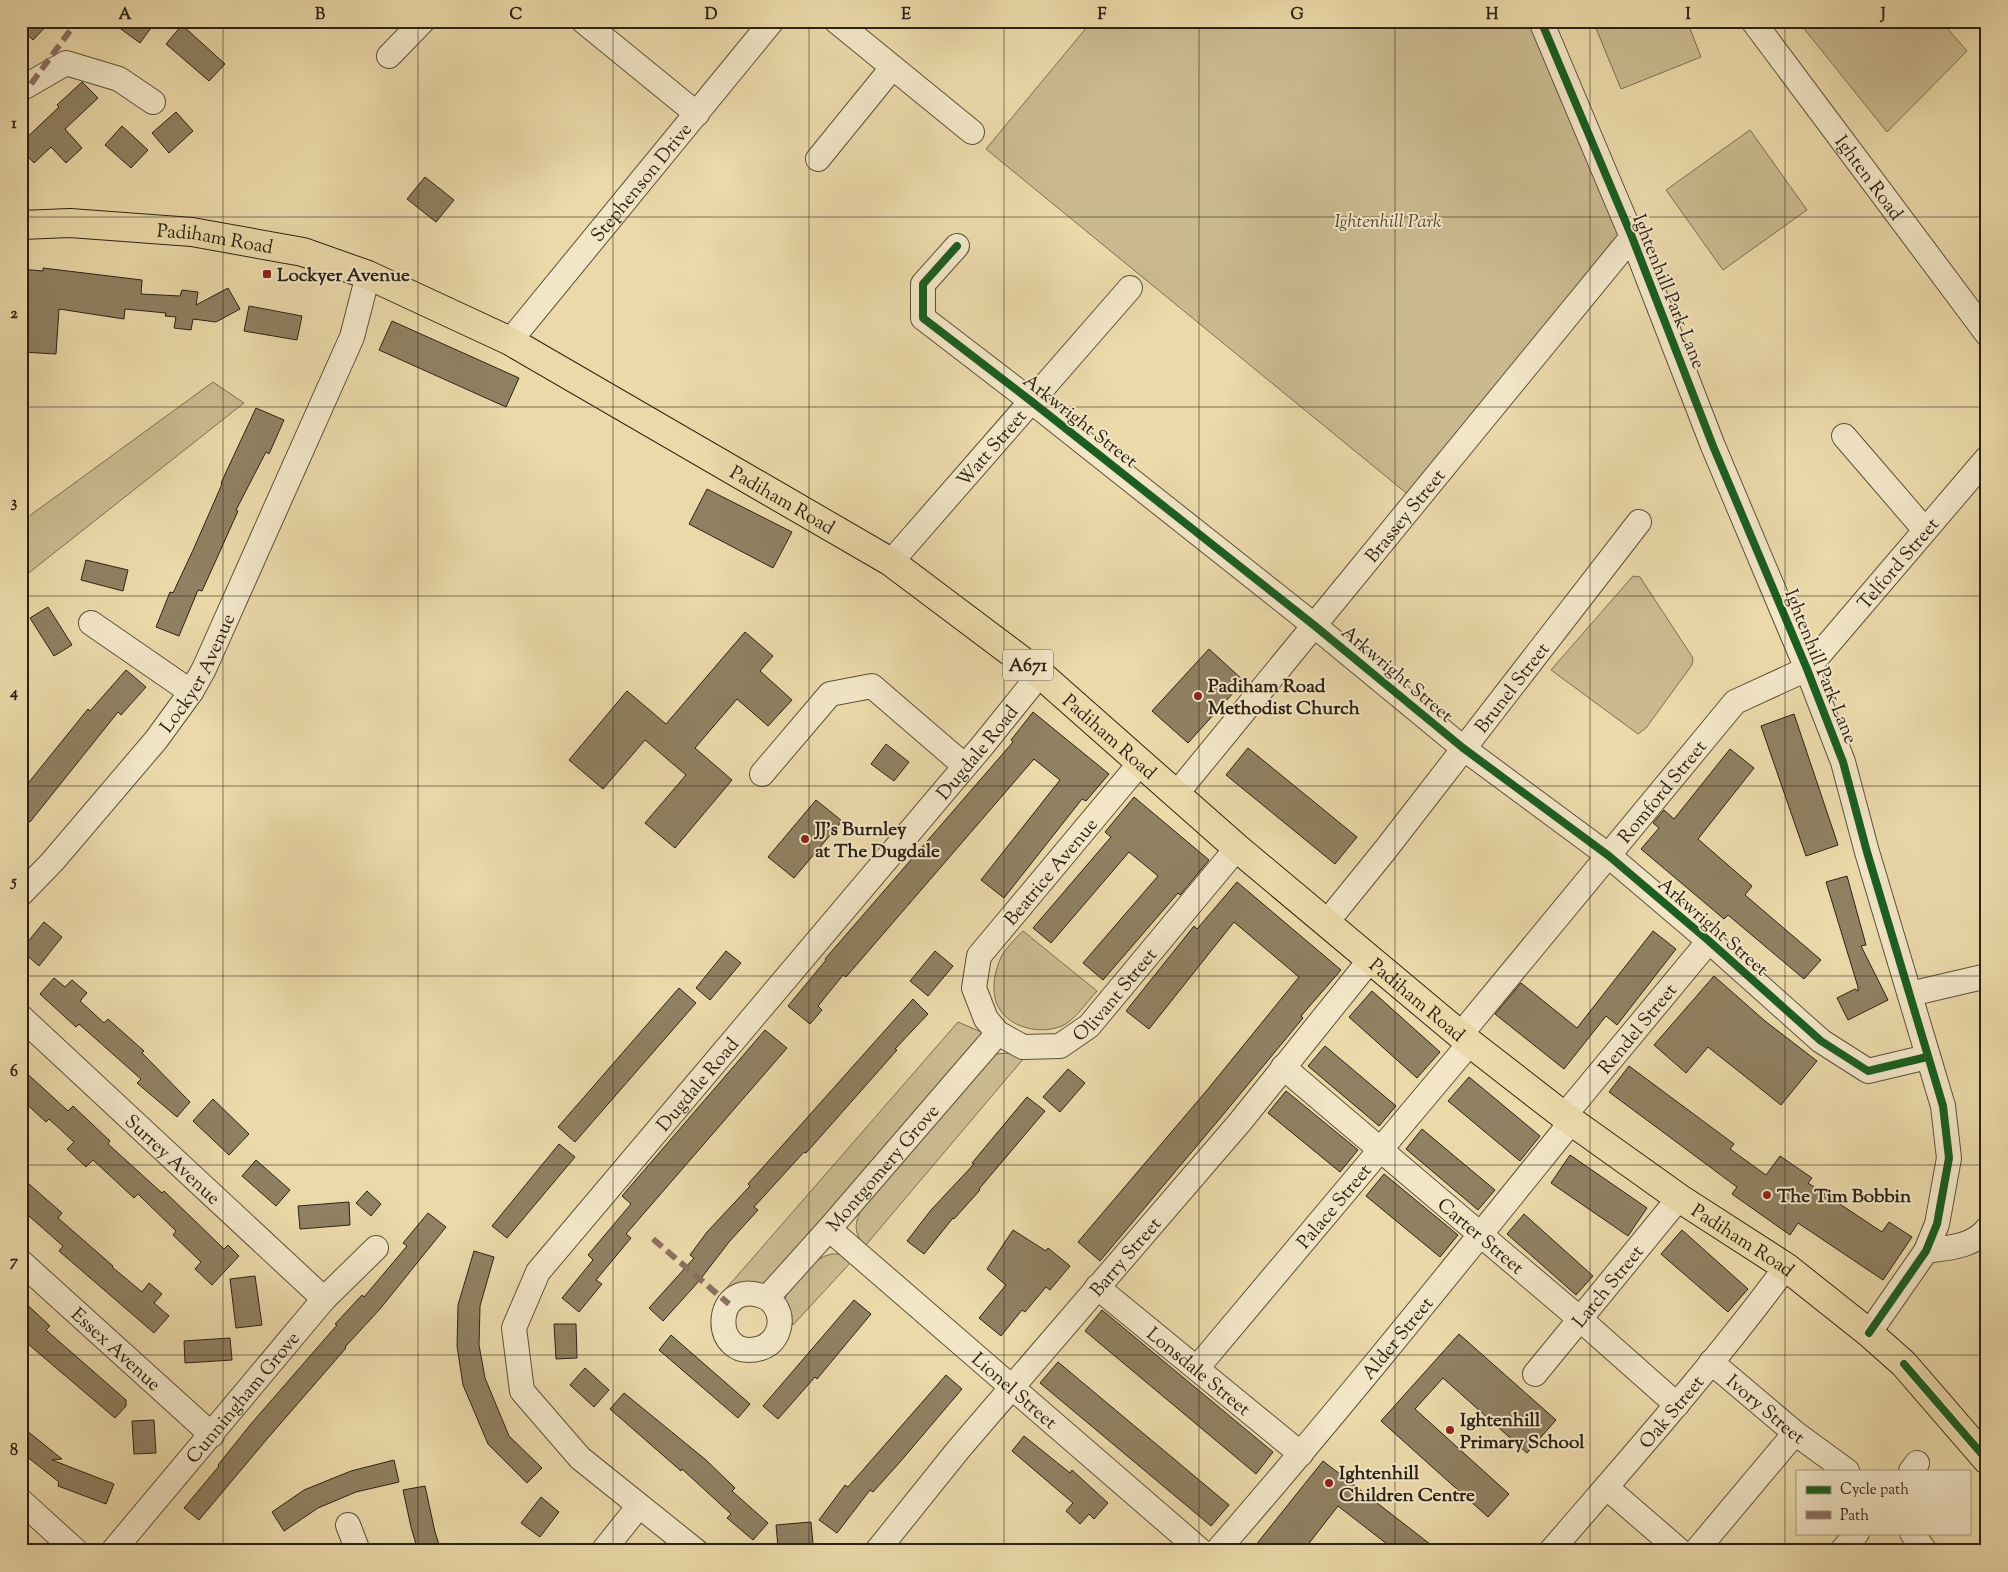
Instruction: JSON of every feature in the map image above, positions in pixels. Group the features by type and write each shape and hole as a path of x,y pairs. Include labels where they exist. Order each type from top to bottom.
{"main road":[{"name":"Padiham Road","path":"21,225 70,223 192,232 303,252 368,276 510,340 891,562 1040,674 1237,848 1465,1038 1568,1118 1679,1198 1786,1267 1869,1333 1904,1364 1987,1460"}],"street":[{"path":"389,56 424,21"},
{"path":"583,21 696,114"},
{"name":"Stephenson Drive","path":"510,340 772,21"},
{"path":"836,21 972,132"},
{"name":"Ightenhill Park Lane","path":"1540,21 1632,237 1714,446 1807,669 1843,762 1867,852 1910,994 1926,1057 1943,1106 1949,1158 1937,1224 1926,1251 1869,1333"},
{"name":"Ighten Road","path":"1753,21 1987,334"},
{"path":"21,89 66,63 119,79 153,102"},
{"path":"818,159 892,68"},
{"name":"Brassey Street","path":"1177,794 1632,237"},
{"name":"Arkwright Street","path":"957,246 923,284 923,318 1315,626 1463,748 1609,856 1708,940 1820,1041 1868,1071 1926,1057"},
{"name":"Lockyer Avenue","path":"26,878 53,862 156,740 191,692 204,669 352,337 368,276"},
{"name":"Watt Street","path":"891,562 1130,288"},
{"path":"1844,436 1925,530"},
{"name":"Telford Street","path":"1807,669 1987,458"},
{"name":"Brunel Street","path":"1326,922 1386,850 1639,522"},
{"path":"91,623 191,692"},
{"name":"Romford Street","path":"1465,1038 1656,796 1735,702 1807,669"},
{"name":"Dugdale Road","path":"639,1506 580,1458 522,1391 514,1328 538,1272 965,766 1040,674"},
{"path":"762,774 830,694 872,686 965,766"},
{"name":"Beatrice Avenue","path":"974,988 979,956 1141,762"},
{"name":"Olivant Street","path":"974,988 986,1019 998,1033 1023,1047 1060,1046 1089,1026 1237,848"},
{"name":"Rendel Street","path":"1568,1118 1708,940"},
{"name":"Barry Street","path":"877,1551 1012,1386 1240,1122 1370,960"},
{"path":"1910,994 1987,976"},
{"name":"Surrey Avenue","path":"21,1017 324,1299"},
{"name":"Montgomery Grove","path":"767,1298 998,1033"},
{"name":"Palace Street","path":"1197,1368 1380,1151 1465,1038"},
{"name":"Carter Street","path":"1283,1067 1580,1319 1677,1406"},
{"name":"Alder Street","path":"1217,1551 1301,1454 1480,1236 1568,1118"},
{"name":"Larch Street","path":"1535,1374 1679,1198"},
{"name":"Lionel Street","path":"829,1229 1201,1551"},
{"path":"1926,1251 1960,1246 1983,1234 1987,1229"},
{"name":"Cunningham Grove","path":"113,1551 212,1436 324,1299 376,1248"},
{"name":"Essex Avenue","path":"21,1262 212,1436"},
{"name":"Oak Street","path":"1551,1551 1677,1406 1749,1317 1786,1267"},
{"name":"Lonsdale Street","path":"1097,1287 1301,1454"},
{"name":"Ivory Street","path":"1711,1362 1795,1434 1846,1470"},
{"path":"1696,1551 1795,1434"},
{"path":"1606,1487 1680,1551"},
{"path":"21,1501 76,1551"},
{"path":"603,1551 639,1506 696,1551"},
{"path":"348,1524 358,1551"},
{"path":"1842,1551 1856,1534"},
{"path":"1913,1534 1925,1551"}],"green space":[{"name":"Ightenhill Park","path":"1092,21 1546,21 1632,237 1416,501 986,149"},
{"path":"1593,21 1687,21 1701,57 1621,89"},
{"path":"1798,21 1941,21 1967,51 1887,132"},
{"path":"1750,130 1807,210 1723,270 1666,190"},
{"path":"213,382 244,403 21,579 21,522"},
{"path":"1633,576 1640,577 1693,658 1692,665 1646,728 1638,734 1551,670"},
{"path":"1023,931 1097,991 1076,1015 1062,1026 1042,1030 1032,1029 1013,1022 999,1008 995,998 994,987 999,962 1007,948"},
{"path":"958,1022 986,1034 770,1281 724,1291"},
{"path":"1011,1053 1024,1058 865,1246 856,1229 861,1210 994,1054"},
{"path":"840,1254 853,1260 793,1325 785,1306 787,1295 795,1283 812,1265 822,1257"}],"building":[{"path":"21,21 51,21 33,40 21,29"},
{"path":"110,21 156,21 140,43"},
{"path":"182,25 225,64 209,81 166,44"},
{"path":"82,82 98,98 65,129 82,148 66,163 51,147 34,163 21,149 21,143"},
{"path":"176,112 193,131 169,153 152,133"},
{"path":"122,126 148,150 131,168 105,145"},
{"path":"425,177 454,200 436,222 407,199"},
{"path":"43,268 142,280 141,294 180,296 182,290 198,292 196,305 228,288 240,309 216,322 193,319 191,330 174,328 176,317 165,316 166,313 125,309 124,319 59,309 56,354 21,352 21,269 43,271"},
{"path":"249,306 302,316 297,340 244,331"},
{"path":"392,321 519,378 506,407 379,350"},
{"path":"256,408 284,420 269,454 266,452 236,510 238,511 217,558 202,591 198,590 179,636 156,627 170,592 173,593"},
{"path":"707,489 792,532 773,568 689,524"},
{"path":"86,560 128,570 123,591 81,580"},
{"path":"48,607 72,645 54,656 30,618"},
{"path":"745,632 773,656 760,671 792,700 768,726 737,699 695,748 732,780 675,848 645,823 686,775 645,740 603,789 569,760 627,691 666,724"},
{"name":"Padiham Road Methodist Church","path":"1209,649 1244,681 1188,743 1152,711"},
{"path":"126,670 146,687 121,715 118,712 30,822 21,815 21,792 88,709 90,711"},
{"path":"1033,712 1109,774 1086,801 1082,799 1004,898 981,880 1060,780 1034,759 846,977 843,975 818,1006 822,1010 810,1024 788,1006 825,959 1013,742 1011,740"},
{"path":"1794,714 1838,845 1806,856 1761,726"},
{"path":"886,744 909,762 894,781 871,764"},
{"path":"1248,748 1357,837 1335,864 1226,775"},
{"path":"1730,749 1754,768 1698,839 1752,886 1745,895 1821,960 1804,979 1728,915 1724,919 1641,849 1659,828 1653,823 1664,810 1674,819"},
{"path":"1134,797 1209,860 1103,980 1083,963 1158,876 1129,852 1051,943 1033,928 1111,837 1105,832"},
{"name":"JJ’s Burnley at The Dugdale","path":"816,800 842,821 794,878 768,857"},
{"path":"1847,876 1866,945 1861,946 1888,1000 1848,1020 1837,998 1855,989 1858,991 1858,987 1826,882"},
{"path":"1237,882 1341,970 1100,1261 1078,1242 1208,1089 1299,977 1234,922 1149,1029 1126,1011 1194,926 1197,929"},
{"path":"44,922 62,937 39,966 21,950"},
{"path":"1653,931 1676,949 1617,1025 1606,1016 1564,1069 1495,1014 1521,983 1577,1028"},
{"path":"726,951 741,963 710,1000 696,988"},
{"path":"935,951 953,966 928,996 910,981"},
{"path":"1714,976 1765,1021 1817,1061 1781,1105 1708,1047 1686,1073 1654,1045"},
{"path":"54,978 65,987 72,980 87,993 80,1001 104,1023 108,1019 144,1051 142,1053 190,1102 177,1117 137,1083 141,1079 79,1024 76,1027 40,994"},
{"path":"679,988 696,1003 575,1142 558,1127"},
{"path":"1372,991 1440,1052 1417,1078 1349,1017"},
{"path":"913,999 928,1014 895,1049 897,1050 806,1153 804,1152 754,1207 758,1210 663,1321 649,1308 694,1258 690,1255 707,1232 750,1186 748,1184"},
{"path":"765,1030 787,1048 626,1234 631,1238 596,1280 602,1284 579,1312 562,1298 593,1260 588,1255 631,1204 622,1196"},
{"path":"1325,1046 1396,1106 1379,1126 1308,1066"},
{"path":"1629,1066 1734,1144 1730,1149 1766,1175 1780,1156 1812,1178 1808,1183 1882,1232 1889,1222 1912,1237 1883,1280 1798,1223 1790,1235 1732,1194 1737,1187 1609,1092"},
{"path":"21,1068 68,1111 73,1106 110,1141 108,1144 162,1193 164,1191 224,1249 228,1245 239,1256 212,1285 195,1269 201,1262 173,1235 176,1231 138,1194 134,1198 93,1160 86,1167 67,1149 74,1142 49,1119 46,1122 21,1099"},
{"path":"1068,1069 1085,1083 1060,1112 1043,1097"},
{"path":"1469,1077 1540,1136 1520,1161 1448,1101"},
{"path":"1286,1091 1358,1150 1340,1172 1268,1113"},
{"path":"1027,1097 1045,1111 924,1254 907,1241 931,1210 974,1164 972,1163"},
{"path":"213,1099 249,1134 229,1155 193,1121"},
{"path":"1422,1129 1495,1190 1478,1210 1406,1149"},
{"path":"559,1144 575,1157 507,1238 492,1226"},
{"path":"1570,1155 1647,1208 1628,1236 1551,1183"},
{"path":"256,1160 290,1190 276,1206 242,1176"},
{"path":"1384,1174 1458,1235 1440,1257 1366,1196"},
{"path":"21,1177 62,1213 58,1218 142,1292 149,1283 162,1294 154,1303 169,1316 154,1333 59,1251 63,1246 21,1209"},
{"path":"367,1191 381,1204 371,1216 356,1203"},
{"path":"349,1202 350,1225 300,1229 298,1206"},
{"path":"428,1213 446,1227 380,1309 345,1347 199,1520 184,1508 250,1425 337,1325 335,1324 362,1295 364,1297 407,1246 403,1243"},
{"path":"1524,1214 1593,1276 1576,1295 1507,1234"},
{"path":"1013,1230 1046,1251 1048,1248 1070,1266 1050,1290 1046,1287 1025,1312 1022,1310 1001,1336 979,1318 1006,1285 987,1269"},
{"path":"1682,1230 1748,1289 1728,1312 1661,1254"},
{"path":"474,1251 494,1257 480,1306 479,1345 485,1378 509,1436 542,1468 527,1483 488,1444 463,1385 457,1346 458,1305"},
{"path":"255,1276 262,1325 236,1328 230,1279"},
{"path":"21,1299 50,1326 46,1330 126,1400 126,1406 115,1418 21,1338"},
{"path":"854,1300 871,1314 817,1379 815,1377 778,1419 763,1406"},
{"path":"1102,1310 1273,1452 1256,1474 1085,1331"},
{"path":"554,1324 576,1324 577,1358 556,1359"},
{"path":"1459,1334 1556,1420 1527,1453 1443,1378 1415,1409 1509,1494 1488,1517 1381,1421"},
{"path":"671,1335 750,1404 738,1418 659,1350"},
{"path":"230,1338 232,1360 185,1363 184,1341"},
{"path":"1058,1362 1229,1505 1211,1526 1040,1383"},
{"path":"585,1368 609,1390 594,1407 570,1385"},
{"path":"946,1375 962,1389 900,1462 873,1492 870,1490 837,1533 819,1520 845,1485 848,1487"},
{"path":"624,1393 706,1460 735,1488 732,1491 768,1523 753,1540 727,1518 731,1514 682,1469 681,1471 610,1409"},
{"path":"154,1420 156,1453 134,1454 132,1421"},
{"path":"21,1426 62,1459 52,1460 114,1484 106,1504 58,1486 59,1482 21,1452"},
{"path":"1024,1436 1070,1473 1072,1470 1108,1503 1094,1519 1089,1514 1080,1524 1066,1511 1073,1503 1012,1451"},
{"path":"394,1460 399,1482 356,1492 318,1508 284,1531 272,1512 304,1490 351,1471"},
{"name":"Ightenhill Children Centre","path":"1323,1461 1439,1551 1396,1551 1338,1506 1303,1551 1251,1551"},
{"path":"425,1486 441,1551 418,1551 411,1527 403,1490"},
{"path":"541,1497 559,1512 540,1537 521,1523"},
{"path":"811,1522 813,1544 778,1547 776,1525"}],"marked path":[{"path":"31,84 77,21"},
{"path":"653,1239 729,1304"}],"cycle path":[{"path":"1541,21 1632,237 1713,446 1807,669 1843,762 1867,852 1943,1106 1949,1158 1937,1224 1926,1251 1869,1333"},
{"path":"957,246 923,284 923,318 1315,626 1463,748 1609,856 1709,941 1821,1041 1868,1071 1927,1057"},
{"path":"1904,1364 1987,1460"}],"place":[{"name":"Lockyer Avenue","path":"267,274"},
{"name":"Padiham Road Methodist Church","path":"1198,696"},
{"name":"JJ’s Burnley at The Dugdale","path":"805,839"},
{"name":"The Tim Bobbin","path":"1767,1195"},
{"name":"Ightenhill Primary School","path":"1450,1430"},
{"name":"Ightenhill Children Centre","path":"1329,1483"}]}
